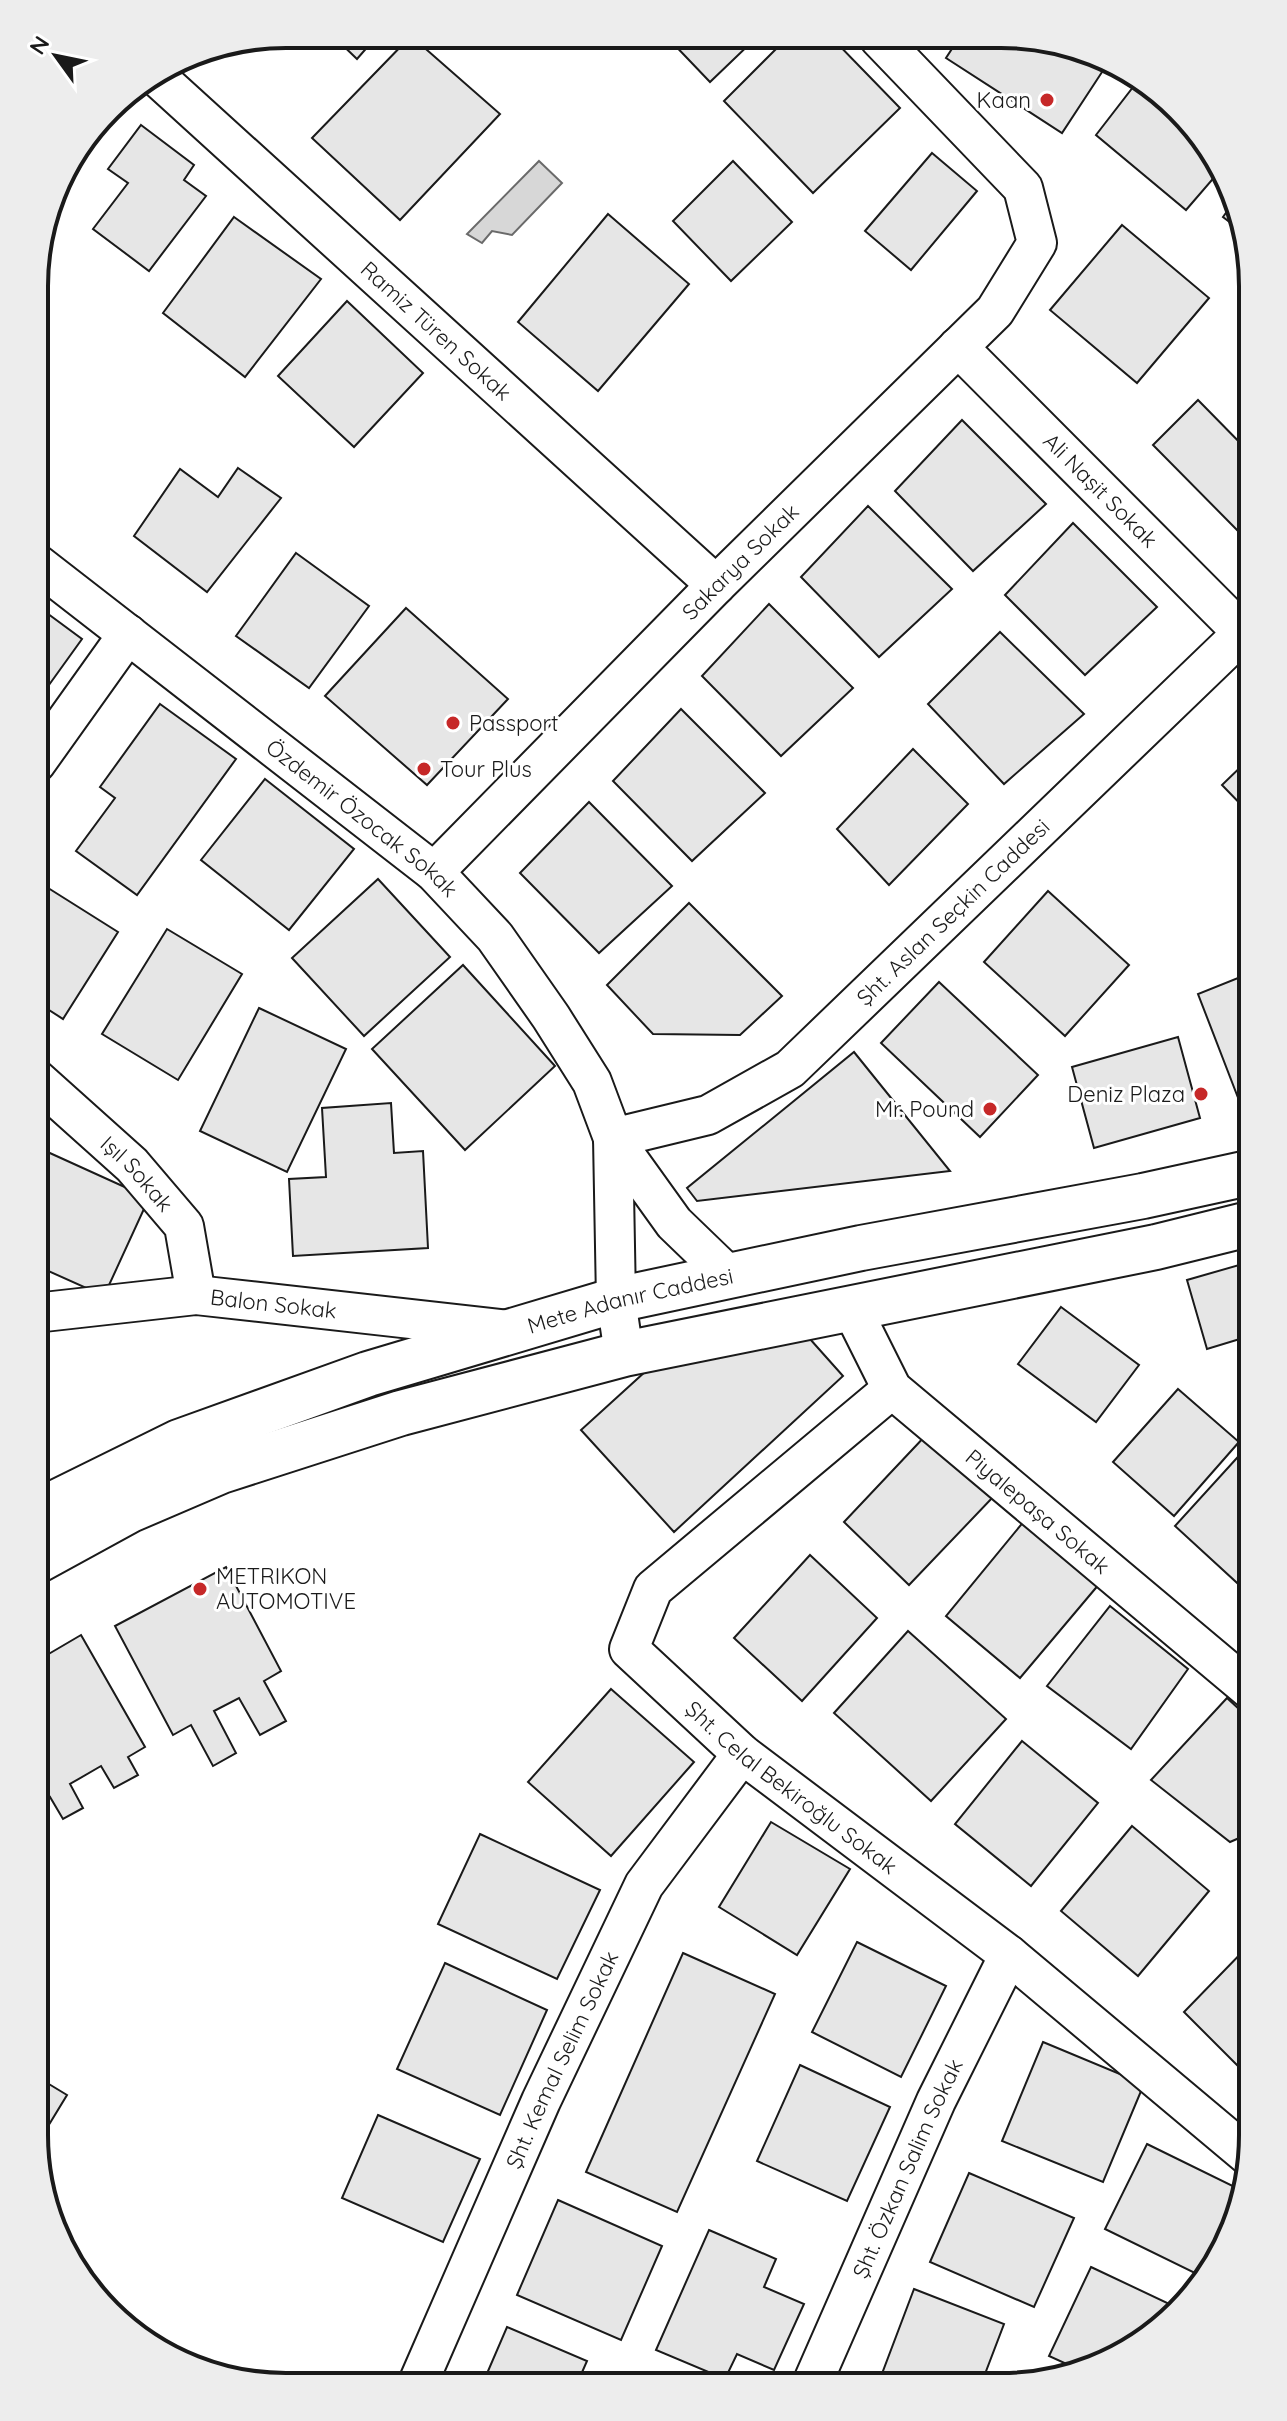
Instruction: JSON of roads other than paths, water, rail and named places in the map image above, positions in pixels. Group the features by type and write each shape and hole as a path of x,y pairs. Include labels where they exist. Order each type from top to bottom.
{"main road":[{"name":"Mete Adanır Caddesi","path":"48,1507 179,1442 368,1374 616,1300 861,1248 1239,1175"},
{"path":"48,1555 130,1510 221,1471 401,1413 624,1354 1156,1247 1238,1227"}],"street":[{"name":"Sakarya Sokak","path":"434,872 716,585 995,311 1037,243 1023,188 889,48"},
{"name":"Ramiz Türen Sokak","path":"163,82 716,585"},
{"name":"Ali Naşit Sokak","path":"958,347 1239,619"},
{"name":"Özdemir Özocak Sokak","path":"48,572 434,872 495,937 551,1017 592,1082 613,1138 674,1223 730,1277"},
{"path":"48,746 128,634"},
{"name":"Şht. Aslan Seçkin Caddesi","path":"613,1138 708,1115 790,1069 1239,637"},
{"name":"Işıl Sokak","path":"48,1090 132,1165 184,1226 196,1295"},
{"name":"Özdemir Özocak Sokak","path":"613,1138 616,1300 624,1354"},
{"name":"Balon Sokak","path":"48,1312 196,1295 514,1330"},
{"name":"Piyalepaşa Sokak","path":"851,1307 892,1389 1238,1680"},
{"name":"Şht. Celal Bekiroğlu Sokak","path":"892,1389 653,1589 629,1649 742,1754 1009,1955 1238,2147"},
{"name":"Şht. Kemal Selim Sokak","path":"422,2373 541,2101 644,1885 742,1754"},
{"name":"Şht. Özkan Salim Sokak","path":"817,2373 936,2101 1009,1955"}],"place":[{"name":"Kaan","path":"1047,100"},
{"name":"Passport","path":"453,723"},
{"name":"Tour Plus","path":"424,769"},
{"name":"Deniz Plaza","path":"1201,1094"},
{"name":"Mr. Pound","path":"990,1109"},
{"name":"METRIKON AUTOMOTIVE","path":"200,1589"}]}
